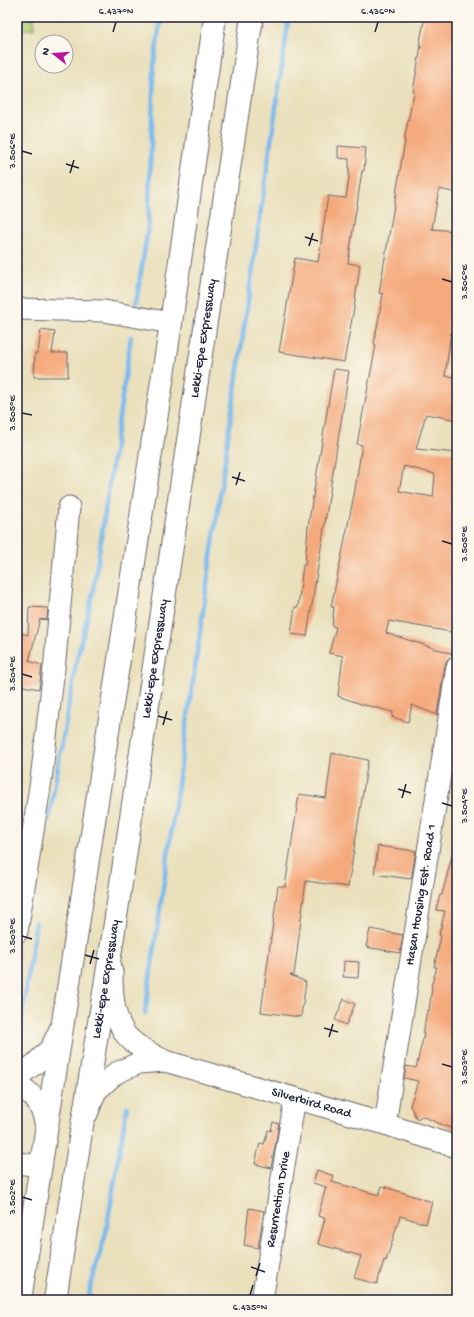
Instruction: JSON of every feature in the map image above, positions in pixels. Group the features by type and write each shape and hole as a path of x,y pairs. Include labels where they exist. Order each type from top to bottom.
{"highway":[{"path":"20,1300 171,323 215,17"},
{"path":"238,113 235,54 241,17"},
{"name":"Lekki-Epe Expressway","path":"55,1300 112,943 252,17"}],"street":[{"path":"17,309 104,311 171,323"},
{"path":"17,932 24,845 41,780 55,660 69,507"},
{"name":"Hasan Housing Est. Road 1","path":"385,1124 457,667"},
{"path":"112,943 112,981 114,1002 118,1020 127,1036 165,1062"},
{"path":"17,1078 35,1064 51,1048 62,1025"},
{"path":"82,1126 96,1091 116,1073 139,1063 165,1062"},
{"name":"Silverbird Road","path":"165,1062 385,1124 457,1147"},
{"path":"17,1084 34,1098 44,1112 46,1127"},
{"name":"Resurrection Drive","path":"262,1300 295,1098"},
{"path":"17,1163 40,1166"}],"green space":[{"path":"17,17 34,17 34,29 17,30"}],"building":[{"path":"425,17 457,17 457,193 439,189 432,229 457,231 457,255 454,282 457,283 457,334 451,333 445,376 457,377 457,420 426,414 416,449 457,453 457,633 389,621 386,633 453,654 453,656 447,660 445,665 437,715 412,705 408,722 392,717 393,712 361,704 338,696 343,656 329,653 336,627 332,626 334,607 331,607 354,495 362,445 357,444 376,345 374,344 383,294 379,293 404,141 414,92 421,46 419,46","holes":["404,466 435,474 433,497 399,491"]},
{"path":"338,146 366,148 364,171 362,171 348,263 360,265 344,362 279,352 295,258 318,262 328,196 346,198 349,178 349,159 338,158"},
{"path":"41,330 55,332 52,353 68,353 68,377 34,377 35,353 38,353"},
{"path":"334,369 349,371 307,636 291,634 295,607 298,607 303,565 305,565 308,527"},
{"path":"29,607 48,608 47,620 40,619 29,661 42,665 39,689 23,686 21,692 17,691 17,632 28,635"},
{"path":"332,753 368,760 348,887 306,881 294,975 290,975 306,982 301,1017 261,1012 278,886 285,887 299,794 326,798"},
{"path":"378,846 416,851 411,879 374,874"},
{"path":"453,852 457,852 457,1131 422,1116 417,1119 410,1106 418,1081 404,1078 406,1066 416,1068 424,1034 427,1010 429,1011 431,987 437,967 434,967 441,936 439,935 445,911 436,910 440,895 442,895"},
{"path":"370,929 403,935 400,953 366,947"},
{"path":"344,961 359,962 358,978 343,977"},
{"path":"344,999 355,1004 346,1025 335,1020"},
{"path":"273,1122 279,1124 271,1168 255,1164 260,1143 264,1144 268,1130 271,1131"},
{"path":"317,1170 334,1176 332,1182 379,1195 382,1186 432,1202 426,1224 400,1216 377,1284 354,1278 361,1256 318,1244 325,1218 318,1216 326,1187 313,1183"},
{"path":"249,1208 264,1211 258,1248 244,1245"}],"waterway":[{"path":"136,303 148,228 154,65 161,17"},
{"path":"145,1013 289,17"},
{"path":"49,818 76,663 93,593 131,337"},
{"path":"17,1049 36,922"},
{"path":"89,1300 90,1289 106,1232 127,1107"}]}
